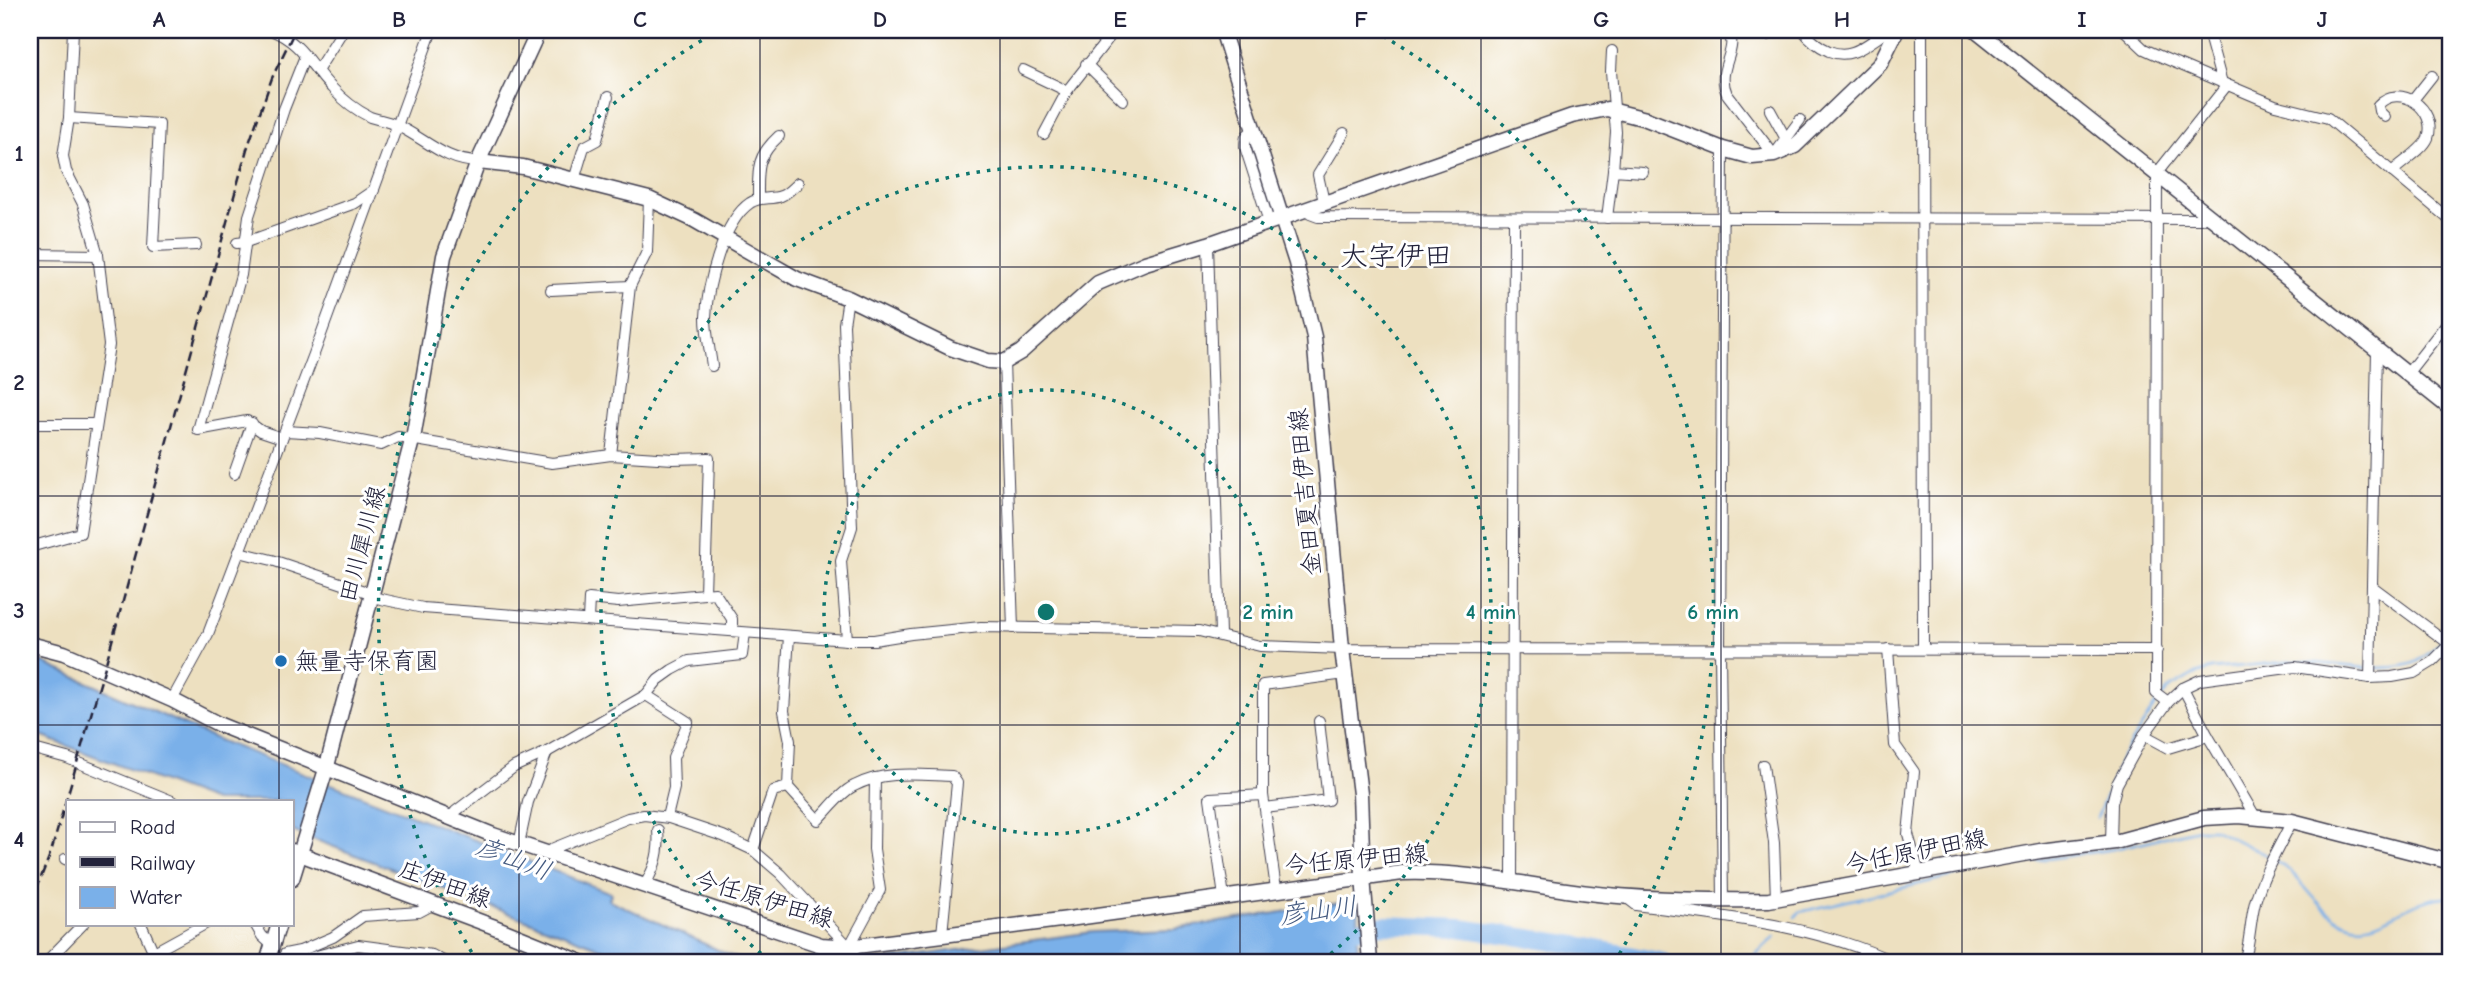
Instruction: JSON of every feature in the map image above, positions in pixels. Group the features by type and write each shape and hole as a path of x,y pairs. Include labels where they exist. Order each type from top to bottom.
{"main road":[{"name":"田川犀川線","path":"296,853 327,766 412,440 444,256 478,162 539,30"},
{"name":"金田夏吉伊田線","path":"1222,30 1254,131 1275,219 1296,262 1314,337 1342,649 1360,794 1370,962"},
{"path":"478,162 523,167 649,199 726,238 797,279 848,298 950,348 1004,362 1021,352 1098,283 1145,263 1208,244 1573,116 1607,109 1646,119 1723,149 1752,157 1774,155 1795,146 1880,64 1897,30"},
{"path":"1976,30 2451,409"},
{"path":"30,644 64,653 172,700 220,725 327,766"},
{"name":"今任原伊田線","path":"327,766 519,844 792,937 821,945 849,947 1363,877 1428,872 1624,896 1723,901 1776,900 2040,851 2111,843 2204,818 2239,816 2292,821 2451,862"},
{"name":"庄伊田線","path":"296,853 581,962"},
{"path":"267,962 277,926"}],"street":[{"path":"30,547 80,533 109,345 98,255 83,204 66,171 62,156 69,117 73,30"},
{"path":"271,30 296,44 317,71 350,105 370,117 396,125 448,156 463,162 478,162"},
{"path":"317,71 343,30"},
{"path":"172,700 208,634 432,30"},
{"path":"1044,134 1086,64 1115,30"},
{"path":"1728,30 1732,37 1732,46 1722,74 1723,86 1774,155 1800,120"},
{"path":"1803,30 1809,39 1823,49 1839,55 1856,53 1890,30"},
{"path":"1922,30 1923,649"},
{"path":"2124,30 2144,49 2225,84 2275,105 2328,118 2451,221"},
{"path":"2211,30 2210,40 2225,84"},
{"path":"1607,218 1613,170 1615,111 1612,51"},
{"path":"305,56 284,109 241,243 241,275 198,430 247,421 261,431 283,434 320,433 381,445 398,437 552,463 611,454 673,459 709,458 705,593"},
{"path":"1086,64 1123,100"},
{"path":"1023,70 1068,91"},
{"path":"2413,100 2432,76"},
{"path":"2167,701 2156,693 2157,173 2225,84"},
{"path":"2385,117 2379,111 2378,105 2389,96 2401,96 2419,105 2429,127 2427,139 2420,150 2392,172"},
{"path":"574,180 584,147 597,140 608,97"},
{"path":"1770,110 1786,139"},
{"path":"69,117 159,124 153,247 196,245"},
{"path":"1324,202 1318,175 1344,133"},
{"path":"758,198 758,171 764,149 779,136"},
{"path":"1723,149 1720,649 1723,901"},
{"path":"1613,170 1643,172"},
{"path":"712,366 706,317 717,258 726,238 741,211 758,198 782,196 798,183"},
{"path":"241,243 355,203 374,190"},
{"path":"611,454 630,286 647,252 649,199"},
{"path":"1308,208 1310,214 1318,217 2202,219 2206,214"},
{"path":"1512,881 1515,649 1514,218"},
{"path":"1208,244 1220,635"},
{"path":"30,254 98,255"},
{"path":"551,290 630,286"},
{"path":"846,640 841,561 852,527 844,324 848,298"},
{"path":"2407,374 2451,318"},
{"path":"2370,676 2377,351"},
{"path":"1004,362 1013,628"},
{"path":"234,474 252,423"},
{"path":"30,424 96,425"},
{"path":"239,552 272,560 372,596 423,608 846,640 874,640 981,626 1199,631 1260,646 1342,649 2157,650"},
{"path":"2111,843 2112,803 2118,784 2144,735 2167,701 2183,688 2210,678 2295,667 2370,676 2414,673 2432,662 2450,644 2372,587"},
{"path":"588,620 589,599 618,603 715,593 732,619 732,631"},
{"path":"450,818 514,767 547,752 646,695 658,680 689,661 738,657 744,650 746,632"},
{"path":"789,636 784,710 790,741 788,787 818,820 852,786 875,778 921,773 952,776 957,783 942,934"},
{"path":"1888,649 1895,745 1914,772 1908,834 1919,873"},
{"path":"1276,889 1263,795 1263,685 1345,674"},
{"path":"2183,688 2256,818"},
{"path":"646,695 688,722 673,758 674,788 667,817"},
{"path":"1265,808 1328,800 1319,721"},
{"path":"2144,735 2168,748 2208,736"},
{"path":"30,748 68,758 170,800"},
{"path":"519,844 528,802 547,752"},
{"path":"1762,765 1774,843 1776,900"},
{"path":"548,853 554,848 628,818 644,815 667,817 723,836 753,850 781,874 849,947 880,890 874,849 875,778"},
{"path":"753,850 773,791 788,787"},
{"path":"1224,897 1210,798 1263,795"},
{"path":"2244,962 2249,948 2255,903 2292,821"},
{"path":"645,885 657,864 660,849 658,830"},
{"path":"1624,896 1636,905 1757,921 1829,937 1894,962"},
{"path":"281,962 285,954 333,937 363,916 419,912 434,904"},
{"path":"46,962 81,926"},
{"path":"143,926 156,958"},
{"path":"136,962 156,958 202,926"},
{"path":"256,926 262,936 272,944"},
{"path":"293,962 358,945 432,955 445,962"}],"water":[{"path":"30,657 221,741 611,893 609,900 744,962 637,962 294,832 294,800 211,800 30,732"},
{"path":"1359,900 1357,954 1310,962 1100,962 1019,956 1010,962 871,962 1093,932 1175,929"}],"waterway":[{"path":"2374,668 2401,666 2418,661 2451,631"},
{"path":"2097,818 2121,758 2158,701 2170,688 2193,675 2212,669 2296,661 2367,668"},
{"path":"1795,917 1800,912 1987,868 2114,849 2198,829 2214,829 2270,857"},
{"path":"2276,861 2290,871 2326,910 2349,924 2368,925 2419,903 2451,896"},
{"name":"彦山川","path":"1335,934 1383,925 1460,928 1583,946 1664,962"},
{"path":"1748,962 1775,936"}],"railway":[{"path":"66,800 247,149 272,78 295,30"},
{"path":"30,905 51,852 66,800"}],"place":[{"name":"無量寺保育園","path":"281,661"}],"district":[{"name":"大字伊田","path":"1396,255"}]}
